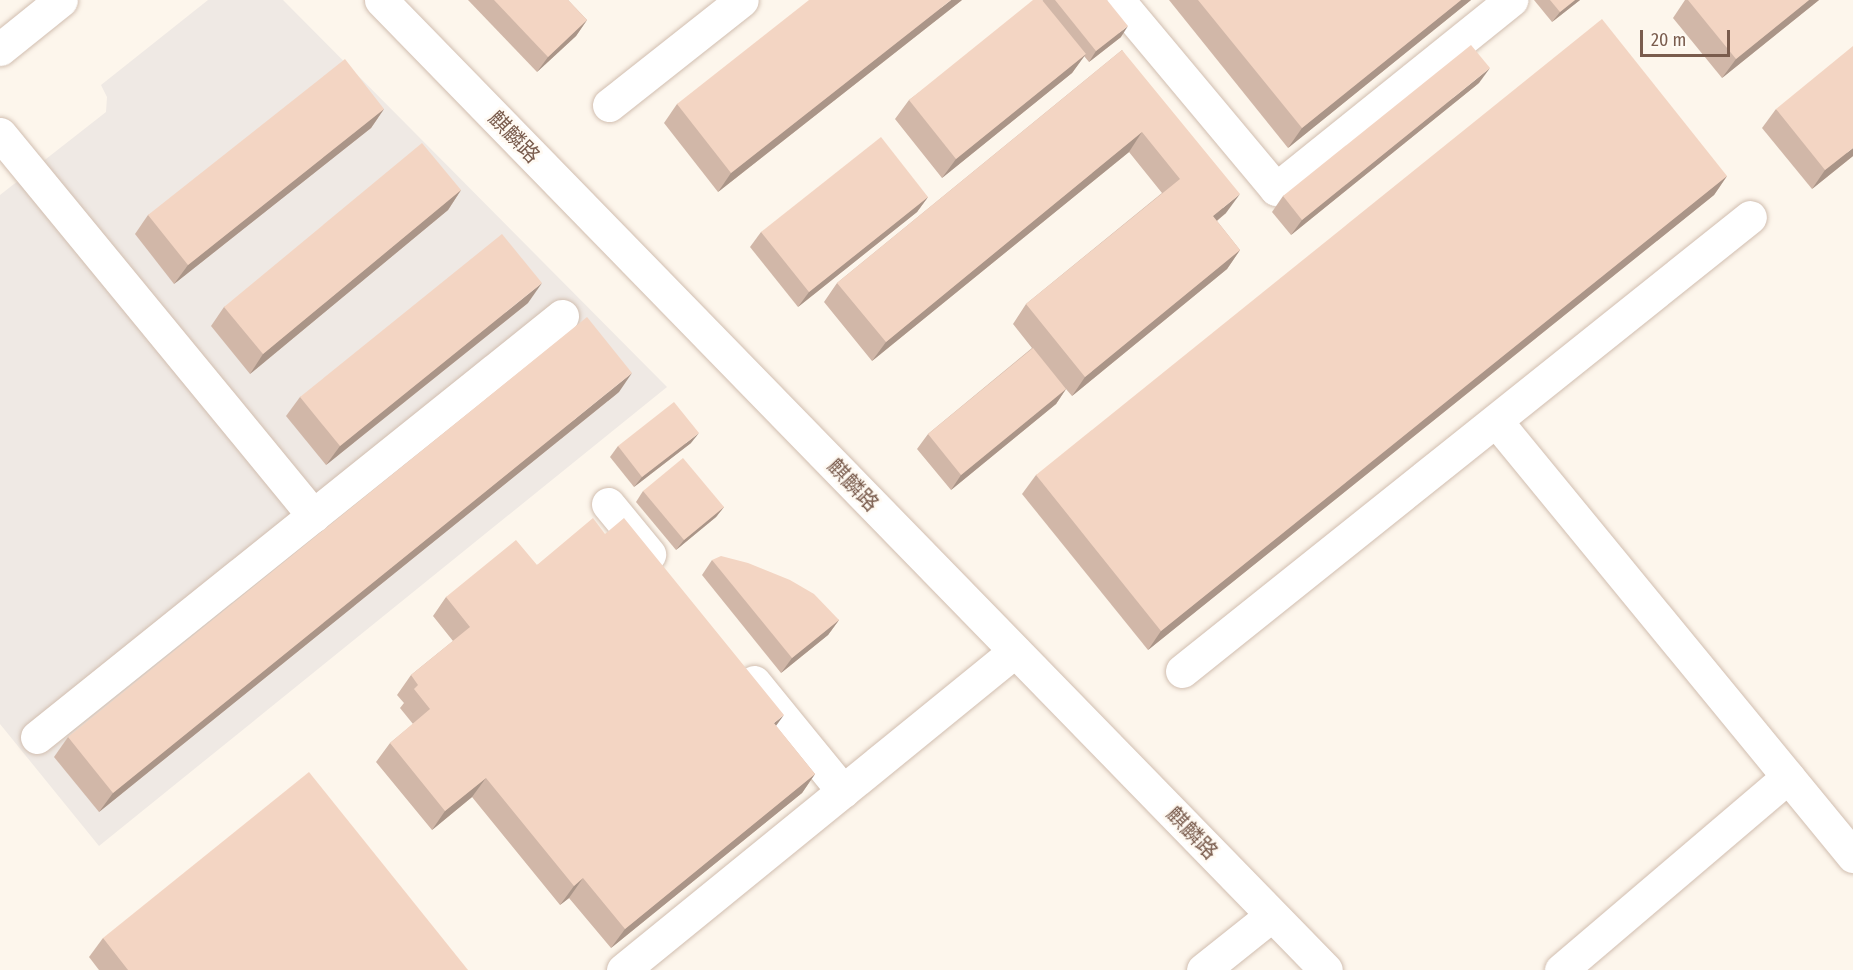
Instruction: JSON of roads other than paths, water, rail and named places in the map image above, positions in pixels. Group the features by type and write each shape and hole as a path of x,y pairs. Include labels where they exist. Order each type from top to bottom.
{"street":[{"path":"0,49 61,0"},
{"name":"麒麟路","path":"381,0 1326,970"},
{"path":"609,105 742,0"},
{"path":"1118,0 1276,189 1511,0"},
{"path":"0,134 314,516"},
{"path":"1182,671 1750,217"},
{"path":"37,737 562,316"},
{"path":"1496,421 1853,856"},
{"path":"608,504 669,578"},
{"path":"623,970 1015,651"},
{"path":"737,662 843,791"},
{"path":"1561,970 1788,777"},
{"path":"1203,970 1272,915"}]}
